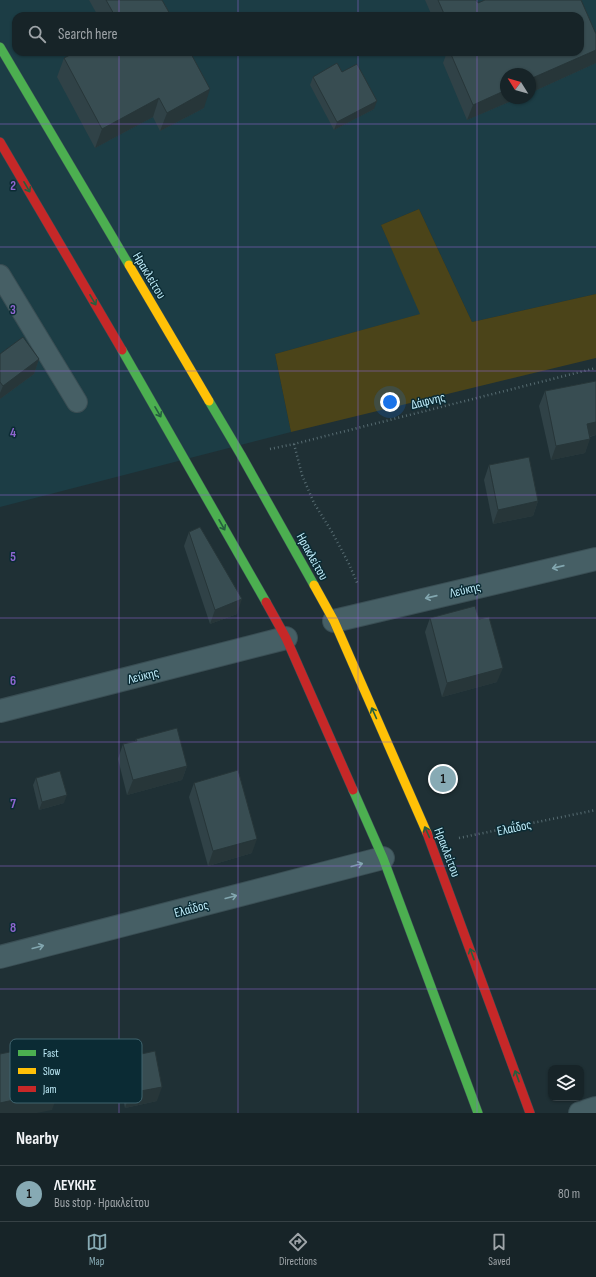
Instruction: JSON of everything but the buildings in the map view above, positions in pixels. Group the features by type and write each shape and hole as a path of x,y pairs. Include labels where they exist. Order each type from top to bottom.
{"main road":[{"name":"Ηρακλείτου","path":"0,47 242,455 334,621 432,844 530,1113"},
{"path":"0,142 174,438 286,638 383,858 478,1113"}],"street":[{"name":"Λεύκης","path":"334,621 596,558"},
{"name":"Λεύκης","path":"0,711 286,638"},
{"name":"Ελαΐδος","path":"0,957 383,858"},
{"path":"580,1113 596,1108"}],"lane":[{"path":"0,275 77,402"}],"path":[{"name":"Δάφνης","path":"242,455 294,444 596,368"},
{"path":"294,444 302,475 314,504 350,564 368,612"},
{"name":"Ελαΐδος","path":"432,844 596,810"}],"shaded area":[{"path":"0,0 596,0 596,294 472,322 419,209 381,225 421,314 275,354 291,432 0,507"},
{"path":"419,209 472,322 596,294 596,358 291,432 275,354 420,314 381,225"}],"traffic: fast":[{"path":"0,47 129,265"},
{"path":"122,350 266,602"},
{"path":"209,401 314,585"},
{"path":"353,790 383,858 478,1113"}],"traffic: slow":[{"path":"129,265 209,401"},
{"path":"314,585 334,621 427,833"}],"traffic: jam":[{"path":"0,142 122,350"},
{"path":"266,602 286,638 353,790"},
{"path":"427,833 530,1113"}],"place":[{"name":"ΛΕΥΚΗΣ","path":"443,779"}]}
